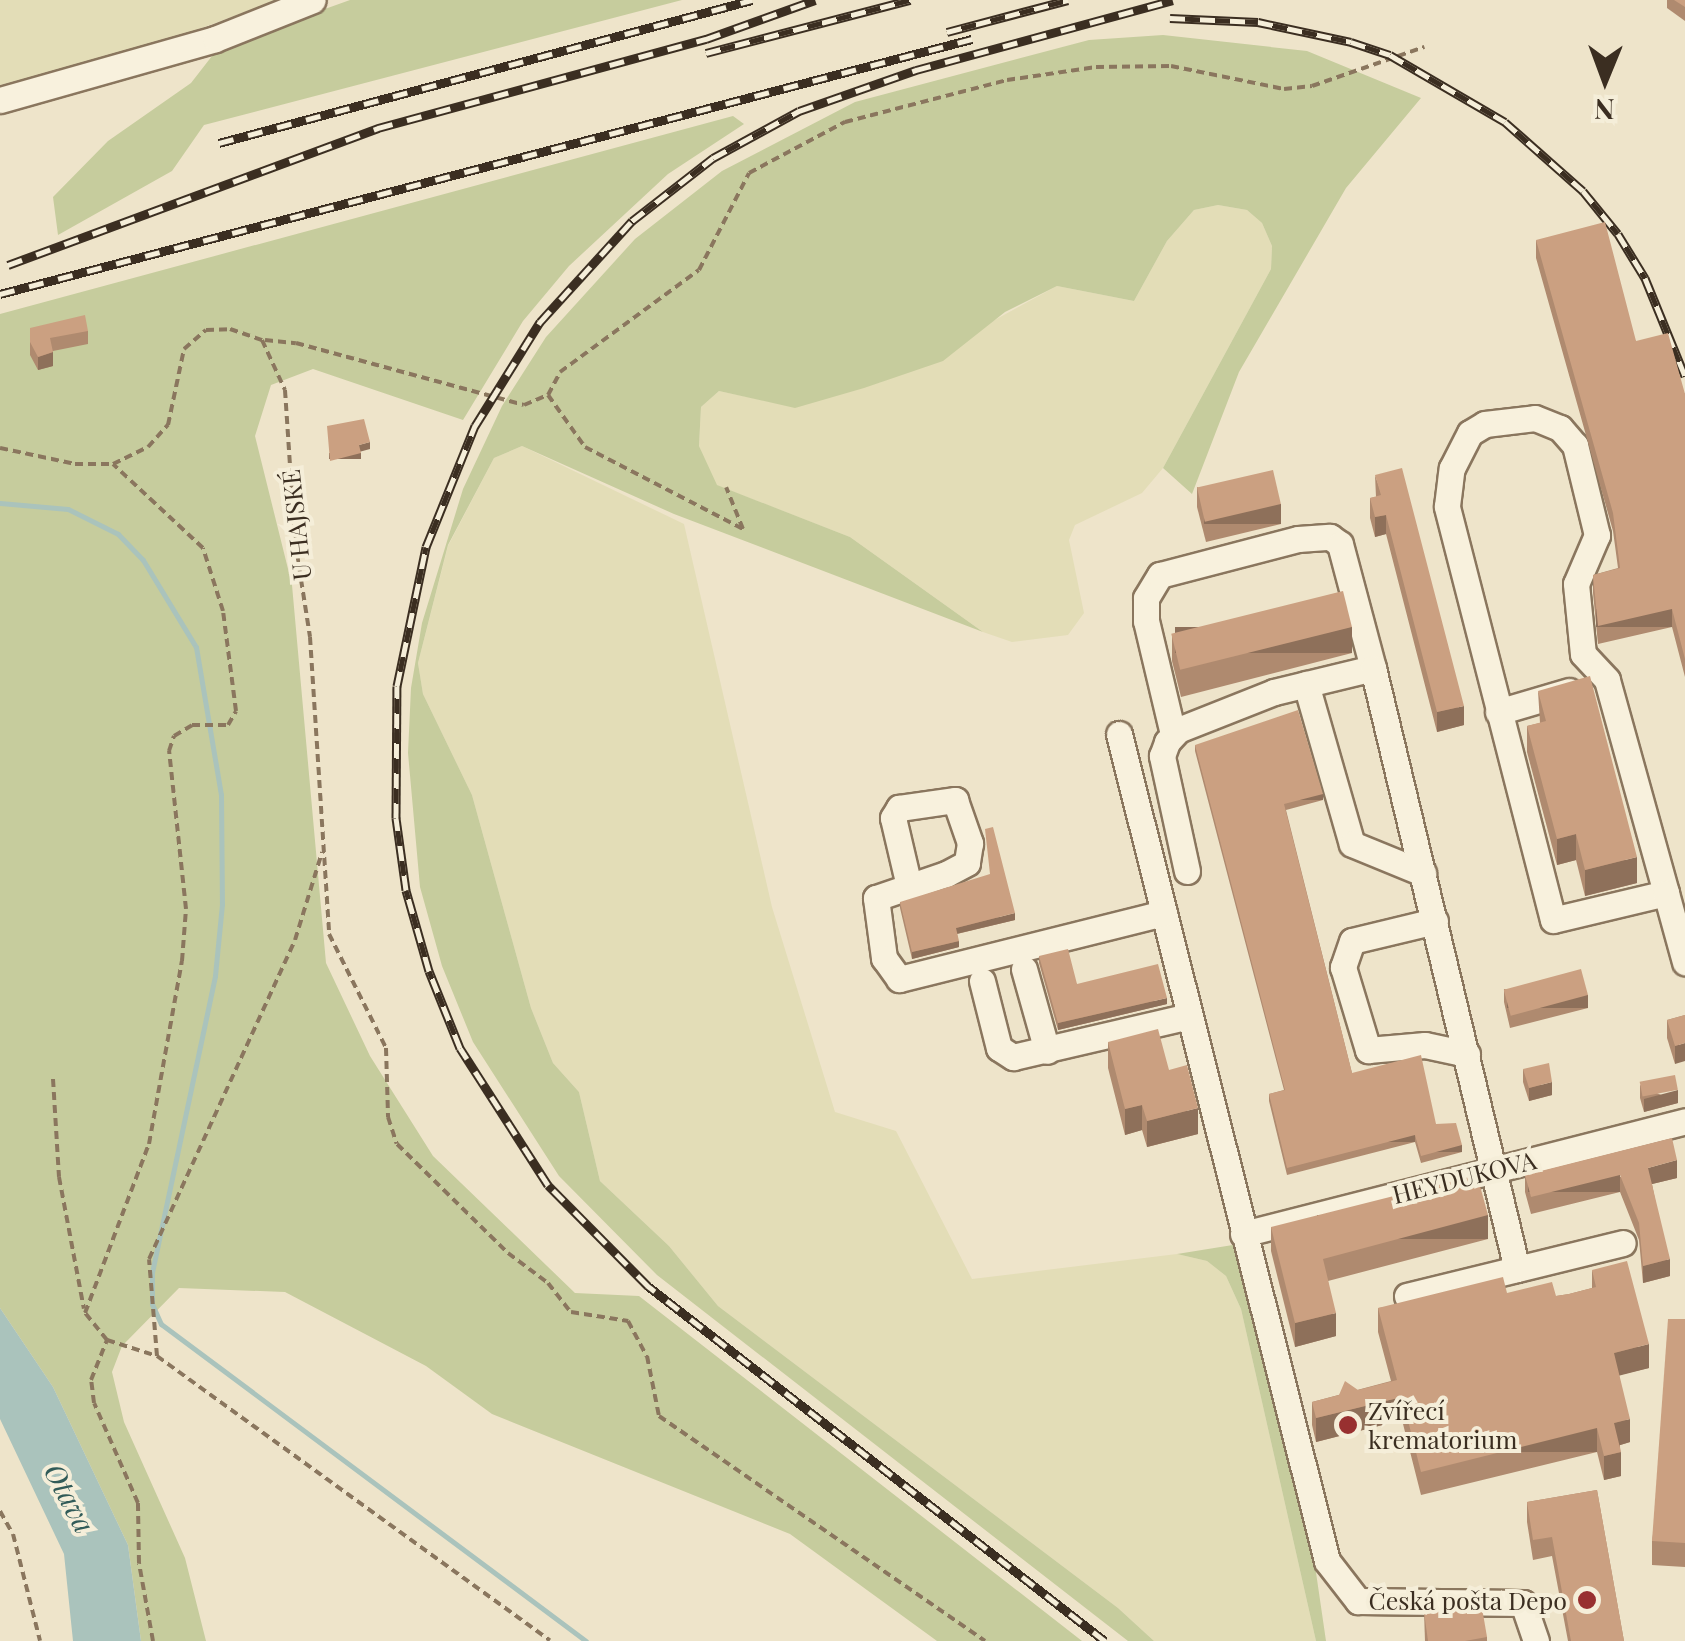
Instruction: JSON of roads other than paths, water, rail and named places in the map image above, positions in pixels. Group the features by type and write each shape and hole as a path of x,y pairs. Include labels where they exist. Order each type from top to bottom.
{"street":[{"path":"0,100 215,39 313,0"},
{"path":"1666,893 1553,920 1447,506 1452,468 1470,433 1508,416 1560,428 1575,445 1596,535 1576,584 1576,623 1582,654 1607,680 1666,893 1685,962"},
{"path":"1187,871 1162,756 1173,734 1146,621 1146,598 1160,574 1298,538 1330,537 1340,544 1373,668 1517,1269"},
{"path":"1173,734 1306,684 1373,668"},
{"path":"1498,712 1607,680"},
{"path":"1306,684 1352,844 1423,873"},
{"path":"1119,734 1327,1561 1358,1600 1523,1604 1536,1641"},
{"path":"909,886 876,898 884,958 899,980 1164,914"},
{"path":"1435,921 1352,941 1343,967 1368,1050 1425,1044 1467,1054"},
{"path":"1024,969 1047,1051"},
{"path":"982,982 999,1048 1013,1057 1189,1016"},
{"name":"HEYDUKOVA","path":"1243,1234 1685,1121"},
{"path":"1406,1296 1624,1243"}],"water":[{"name":"Otava","path":"0,1308 53,1387 128,1545 141,1641 73,1641 64,1554 0,1419"}],"waterway":[{"path":"0,503 68,509 118,534 143,560 196,647 221,795 222,904 215,976 152,1273 152,1304 161,1324 586,1641"}],"railway":[{"path":"219,143 752,0"},
{"path":"8,265 378,128 706,39 815,0"},
{"path":"706,53 910,0"},
{"path":"947,32 1068,0"},
{"path":"1105,1641 648,1286 548,1185 460,1048 429,971 406,890 396,818 397,686 426,547 475,426 540,322 632,221 713,158 799,111 916,70 1173,0"},
{"path":"1170,18 1258,22 1351,42 1390,55 1505,122 1583,191 1618,234 1645,278 1685,376"},
{"path":"0,294 972,39"}],"place":[{"name":"Zvířecí krematorium","path":"1348,1425"},
{"name":"Česká pošta Depo","path":"1587,1600"}]}
